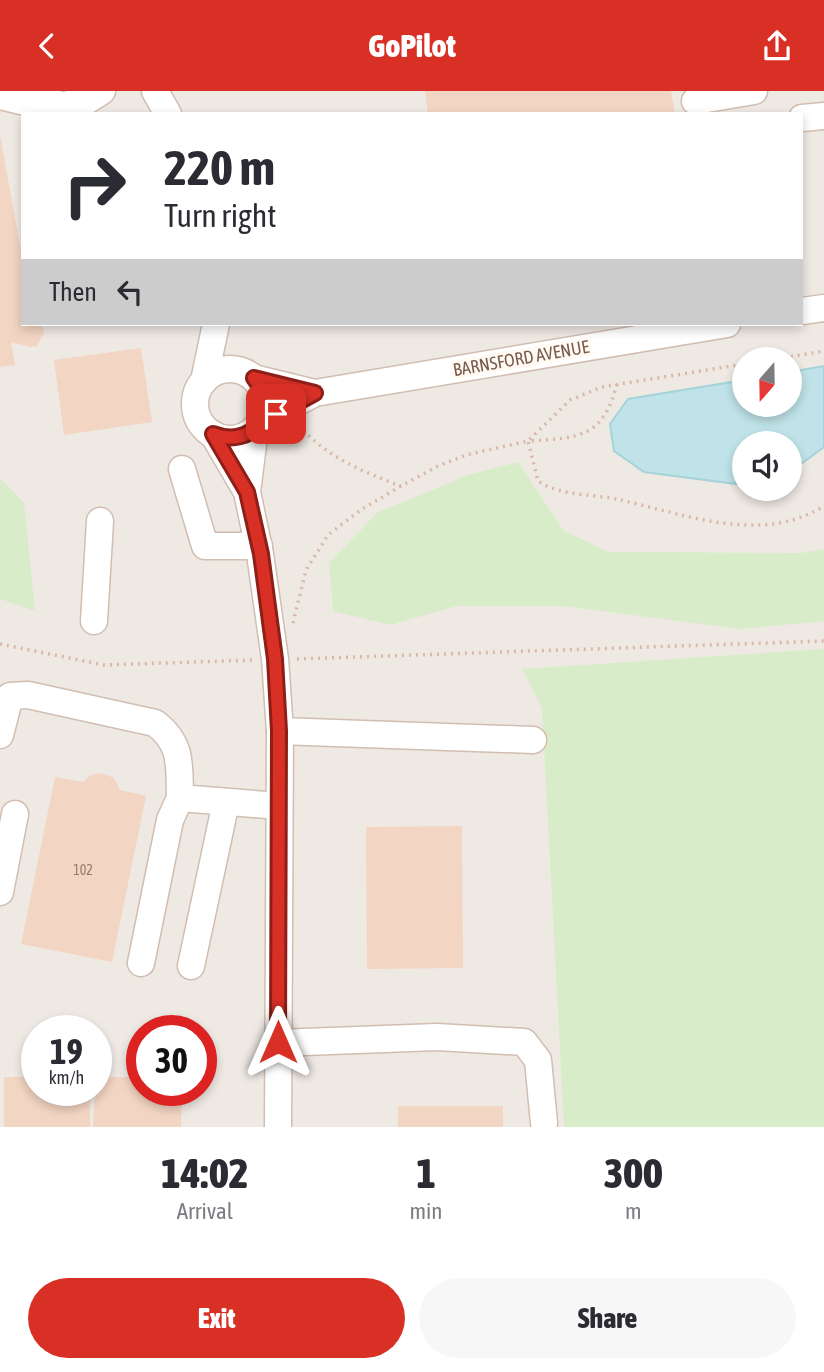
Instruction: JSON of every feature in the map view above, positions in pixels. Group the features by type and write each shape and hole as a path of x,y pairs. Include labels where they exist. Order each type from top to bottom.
{"street":[{"path":"0,96 49,104 88,100 102,91"},
{"path":"155,91 167,112"},
{"path":"695,101 755,91 760,112"},
{"path":"803,118 824,116"},
{"path":"803,311 824,307"},
{"path":"217,326 204,381 195,403 203,426 213,434 247,492 259,546 273,648 279,731 278,1127"},
{"path":"218,326 260,386 265,404 258,426 247,492"},
{"name":"BARNSFORD AVENUE","path":"258,426 315,393 715,326"},
{"path":"204,381 223,370 250,375"},
{"name":"BARNSFORD AVENUE","path":"250,375 315,393"},
{"path":"213,434 235,438 258,426"},
{"path":"182,469 205,545 259,546"},
{"path":"94,621 100,521"},
{"path":"0,735 10,696 28,695 155,723 169,734 178,754 180,798 170,820 141,963"},
{"path":"279,731 533,740"},
{"path":"180,798 279,806"},
{"path":"191,966 226,802"},
{"path":"0,892 4,854 15,814"},
{"path":"278,1042 437,1037 524,1042 538,1061 544,1123"}],"path":[{"path":"802,355 824,351"},
{"path":"528,441 570,400 617,384 732,366"},
{"path":"273,648 296,619 306,571 328,535 362,509 438,466 466,455 528,441 587,433 600,425 608,413 617,384"},
{"path":"291,406 294,419 324,449 345,463 401,486"},
{"path":"528,441 538,481 562,491 619,500 663,513 746,525 786,520 814,512 824,506"},
{"path":"0,643 104,665 273,648 824,641"}],"shaded area":[{"path":"0,91 824,91 824,1127 0,1127"}],"green space":[{"path":"518,462 564,531 608,552 801,553 824,549 824,621 741,629 562,606 457,606 390,625 333,611 329,563 378,512 471,474"},
{"path":"0,478 24,503 35,611 0,599"},
{"path":"824,649 824,1127 564,1127 542,708 522,669"}],"water":[{"path":"824,366 824,447 802,463 802,431 732,431 732,483 644,472 614,451 610,424 628,399 732,382 732,417 802,417 802,370"}],"building":[{"path":"425,91 671,91 675,112 428,112"},
{"path":"0,135 21,251 21,326 42,326 44,333 37,346 11,342 15,365 0,367"},
{"path":"141,348 152,422 64,435 54,360"},
{"path":"102,773 114,778 120,790 146,796 112,962 21,944 55,777 83,782 91,775"},
{"path":"462,826 463,968 367,969 366,827"},
{"path":"4,1077 21,1077 21,1106 90,1106 90,1127 4,1127"},
{"path":"112,1077 126,1077 126,1106 182,1106 181,1127 93,1127 94,1106 112,1106"},
{"path":"398,1106 503,1106 503,1127 398,1127"}],"route":[{"path":"276,414 315,393 254,378 264,394 265,404 264,413 255,429 235,438 213,434 247,492 261,554 275,659 279,731 278,1042"}]}
